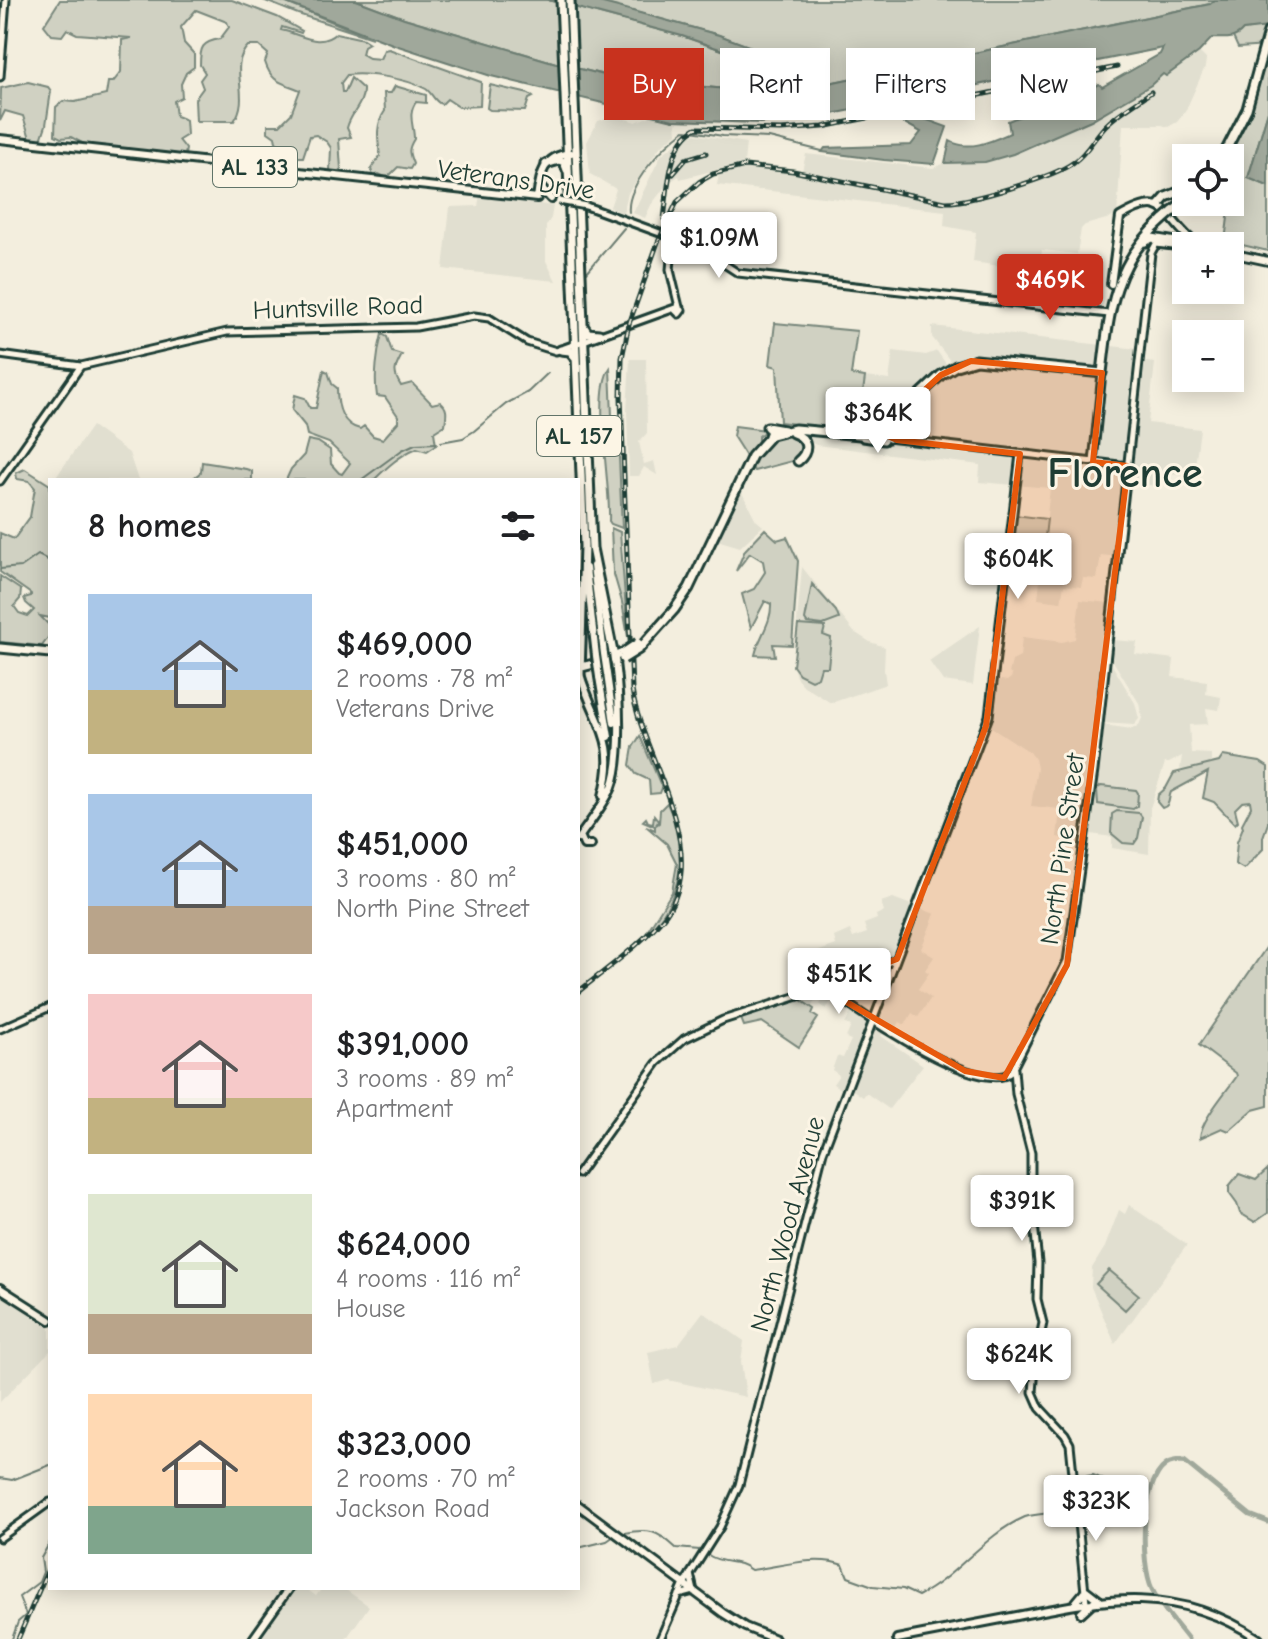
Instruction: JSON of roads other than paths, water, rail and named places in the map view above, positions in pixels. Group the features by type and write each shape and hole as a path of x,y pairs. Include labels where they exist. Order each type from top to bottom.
{"highway":[{"path":"561,0 570,119 567,137"},
{"path":"570,0 571,153"},
{"path":"1264,53 1268,32"},
{"path":"1231,144 1247,109 1268,40"},
{"name":"AL 157","path":"567,137 571,153 583,323 576,359 587,526"},
{"name":"AL 157","path":"571,153 568,176 580,342 588,547"},
{"path":"546,164 562,161 568,176"},
{"path":"1159,205 1172,195"},
{"path":"1102,373 1114,282 1137,248 1172,214"},
{"path":"1099,313 1110,309 1126,271 1144,243 1163,222"},
{"path":"1163,222 1157,230 1159,236 1172,242"},
{"path":"1144,243 1152,238 1172,243"},
{"path":"583,323 588,333 599,334"},
{"path":"561,350 572,352 576,359"},
{"path":"580,668 619,659 639,646 674,610 689,588 750,460 768,437 771,431 767,427 784,430 783,425 795,429 871,436 941,375 967,362 986,359 1102,373"},
{"path":"1092,370 1103,362"},
{"path":"1066,368 1102,373"},
{"path":"890,410 892,415 886,432 893,439"},
{"path":"768,437 797,434 804,441 807,457 798,461"},
{"path":"588,547 613,647 619,659"},
{"path":"580,655 588,547"},
{"path":"0,650 48,655"}],"main road":[{"path":"0,77 6,0"},
{"path":"537,198 546,164 564,149 567,137"},
{"name":"Veterans Drive","path":"0,139 555,200 586,206 701,248 738,273 1099,313"},
{"path":"554,157 571,153"},
{"path":"524,196 533,192 539,184"},
{"path":"539,184 544,194 555,200"},
{"path":"1114,282 1120,217 1140,207 1159,205 1182,232"},
{"path":"561,350 599,334 677,309 670,270 673,237"},
{"name":"North Pine Street","path":"1014,1068 1067,965 1097,734 1151,253 1156,244 1172,245"},
{"path":"1244,256 1268,261"},
{"name":"Huntsville Road","path":"0,355 81,366 227,332 416,327 474,316 489,318 537,347 561,350"},
{"path":"0,481 81,366"},
{"path":"1093,462 1102,373"},
{"path":"856,436 881,441 893,439"},
{"path":"871,436 1128,466"},
{"name":"North Wood Avenue","path":"660,1639 684,1584 730,1509 743,1474 821,1158 989,716 1020,454"},
{"name":"AL 157","path":"588,547 600,655 617,759"},
{"path":"591,845 582,844 580,837 615,777 619,659"},
{"path":"580,672 608,747 609,771 604,799"},
{"name":"AL 157","path":"603,676 612,755 604,799"},
{"path":"580,1171 652,1070 684,1039 723,1020 896,960"},
{"path":"831,984 836,996 874,1021 923,1051 961,1069 994,1079 1008,1075 1014,1068"},
{"path":"0,1029 48,1008"},
{"path":"1014,1068 1016,1094 1031,1153 1038,1263 1037,1299 1043,1323 1036,1351 1033,1392 1043,1411 1068,1438 1086,1602"},
{"path":"951,1071 961,1069"},
{"path":"580,1163 584,1166"},
{"path":"0,1288 48,1319"},
{"path":"0,1538 48,1503"},
{"path":"580,1506 738,1623 775,1639"},
{"path":"674,1576 682,1578 691,1573 694,1591"},
{"path":"674,1576 679,1595 694,1591"},
{"path":"253,1639 288,1590"},
{"path":"1086,1590 1097,1600"},
{"path":"1072,1604 1086,1590"},
{"path":"897,1639 1072,1604 1138,1599 1177,1604 1217,1617 1259,1639"},
{"path":"1072,1604 1080,1615 1097,1600"}],"waterway":[{"path":"629,212 634,190 648,166 685,130 769,138 822,151"},
{"path":"587,272 624,228"},
{"path":"441,442 463,438 474,431 506,404 528,392 548,373"},
{"path":"364,478 402,450 415,444 437,443"},
{"path":"0,569 21,567 38,555 48,560"},
{"path":"1188,1639 1160,1602 1148,1577 1145,1524 1151,1488 1157,1474 1168,1464 1184,1461 1250,1515 1268,1522"},
{"path":"0,1478 12,1480 48,1466"},
{"path":"708,1555 751,1570 809,1561 832,1562 843,1565 848,1577 873,1586 903,1589 918,1596 946,1578 1010,1525 1028,1516 1050,1513 1071,1479 1093,1475 1127,1493 1150,1495"},
{"path":"624,1533 653,1532 676,1548 700,1550"},
{"path":"580,1548 607,1541 614,1536"},
{"path":"12,1639 18,1622 26,1615 19,1597 39,1582 43,1572 41,1558 48,1546"}],"railway":[{"path":"664,219 668,182 675,156 687,135 696,128 781,130 823,127 1117,67"},
{"path":"580,990 647,935 666,914 678,889 682,862 670,803 638,716 632,690 621,397 622,358 629,324 658,242 677,202 713,174 745,166 793,171 945,202 991,194 1031,182 1074,162 1111,120 1151,92"},
{"path":"673,174 686,159 706,153"},
{"path":"18,1639 48,1570"}],"district":[{"name":"Florence","path":"1125,472"}]}
